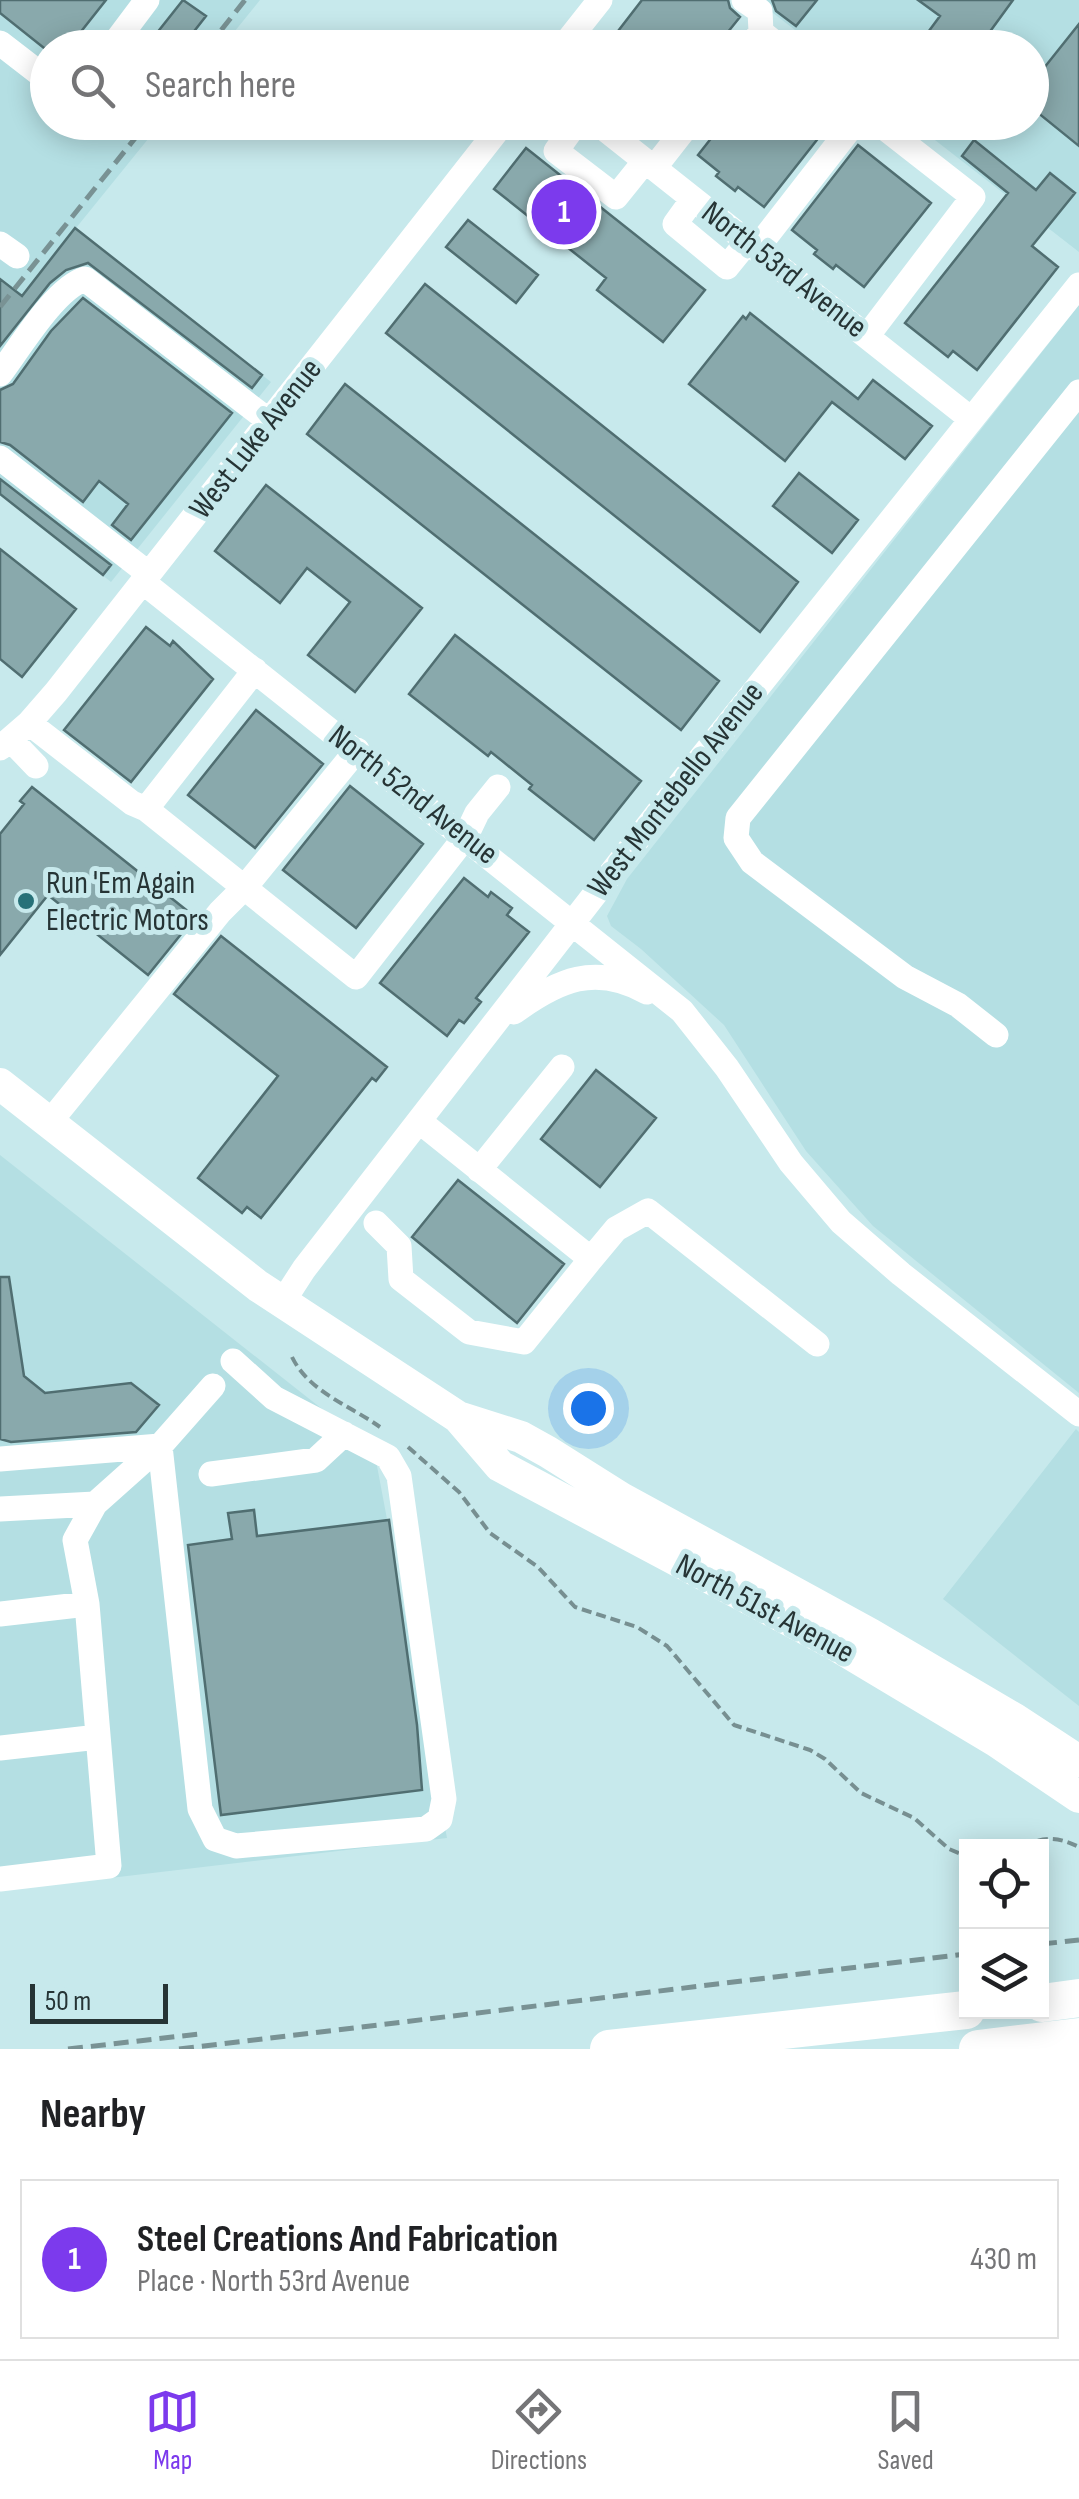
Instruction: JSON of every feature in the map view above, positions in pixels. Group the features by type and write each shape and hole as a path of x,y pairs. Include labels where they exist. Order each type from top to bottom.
{"highway":[{"path":"609,2049 959,2011"},
{"path":"978,2049 1079,2037"}],"main road":[{"name":"North 51st Avenue","path":"0,1084 282,1302 458,1417 521,1437 621,1498 884,1642 1079,1761"},
{"name":"North 51st Avenue","path":"458,1417 500,1466 834,1644 1079,1796"}],"street":[{"path":"124,30 147,0"},
{"path":"576,30 600,0"},
{"path":"744,0 760,11 762,30"},
{"path":"0,43 30,66"},
{"name":"West Luke Avenue","path":"13,737 146,578 490,140"},
{"path":"564,140 556,151 616,197 673,140"},
{"name":"North 53rd Avenue","path":"619,140 972,418"},
{"path":"752,245 841,140"},
{"path":"868,335 973,198 900,140"},
{"path":"0,374 56,300 74,282 84,279 269,421"},
{"name":"West Montebello Avenue","path":"282,1302 572,922 1079,284"},
{"path":"996,1036 958,1006 905,977 752,862 736,838 738,818 1079,392"},
{"name":"North 52nd Avenue","path":"0,458 255,670 682,1011 727,1068 791,1163 841,1222 1079,1414"},
{"path":"146,808 255,670"},
{"path":"13,737 36,766"},
{"path":"13,737 146,808 356,976 466,836 498,786"},
{"path":"49,1123 356,750"},
{"name":"North 52nd Avenue","path":"492,1028 536,996 573,978 634,984 682,1011"},
{"path":"479,1170 562,1067"},
{"path":"419,1121 591,1259"},
{"path":"376,1223 399,1246 402,1278 415,1289 469,1332 524,1342 616,1229 648,1210 818,1344"},
{"path":"160,1446 200,1809 215,1839 236,1846 426,1829 440,1818 444,1799 399,1476 388,1458 274,1398 233,1362"},
{"path":"0,1879 109,1866 87,1604 75,1540 95,1504 160,1446 212,1386"},
{"path":"211,1474 316,1460 344,1434"},
{"path":"0,1459 160,1446"},
{"path":"0,1509 95,1504"},
{"path":"0,1614 87,1604"},
{"path":"0,1748 98,1736"}],"path":[{"path":"292,1357 322,1392 391,1434"},
{"path":"400,1441 460,1492 490,1533 538,1567 575,1607 638,1627 666,1646 734,1725 810,1750 872,1801 914,1818 948,1849 959,1853"},
{"path":"1047,1839 1079,1846"}],"shaded area":[{"path":"0,0 260,0 236,30 30,30 30,140 147,140 76,228 271,382 111,582 0,494"},
{"path":"756,0 1079,0 1079,252 935,140 1049,140 1049,30 795,30"},
{"path":"1079,305 1079,1393 873,1226 806,1151 724,1025 611,926 607,916 627,879"},
{"path":"0,1155 374,1450 447,1838 0,1891"},
{"path":"1076,1429 1079,1432 1079,1706 943,1599"}],"building":[{"path":"0,0 106,0 82,30 30,30 30,37 0,13"},
{"path":"183,0 206,16 195,30 159,30"},
{"path":"642,0 728,0 740,17 730,30 619,30"},
{"path":"772,0 817,0 796,26 776,11"},
{"path":"918,0 1013,0 991,30 930,30 940,16"},
{"path":"1079,24 1079,146 1049,122 1049,62"},
{"path":"710,140 817,140 764,207 738,187 735,191 698,155"},
{"path":"974,140 1036,190 1050,173 1075,193 1032,246 1058,267 977,370 953,351 948,357 905,323 1008,193 962,156"},
{"path":"858,145 931,203 864,287 814,254 817,250 792,230"},
{"path":"526,148 705,290 663,342 597,290 606,278 494,189"},
{"path":"468,220 538,275 516,303 446,247"},
{"path":"75,228 262,375 252,388 88,263 66,270 50,283 0,346 0,279 22,296"},
{"path":"425,284 798,582 760,632 386,333"},
{"path":"83,298 232,413 131,540 112,525 128,504 99,481 83,502 10,445 0,442 0,390 13,384 51,331"},
{"path":"750,313 858,399 873,380 932,426 905,459 832,402 785,461 689,384 743,316 746,319"},
{"path":"345,384 719,681 681,730 307,434"},
{"path":"799,473 858,520 832,553 773,506"},
{"path":"0,479 111,565 103,575 0,494"},
{"path":"266,485 422,608 355,692 308,655 350,602 307,568 280,603 215,551"},
{"path":"0,549 76,609 22,677 0,659"},
{"path":"146,627 170,646 173,641 213,679 131,782 64,730"},
{"path":"455,635 641,781 594,840 529,789 532,785 491,752 488,756 409,694"},
{"path":"256,710 323,764 255,848 188,795"},
{"path":"350,786 423,844 356,928 283,870"},
{"path":"32,787 195,917 148,975 48,895 0,955 0,834"},
{"path":"464,878 488,897 491,892 512,908 507,915 529,932 476,998 481,1002 447,1036 380,983"},
{"path":"221,936 387,1067 376,1081 372,1078 261,1218 247,1207 242,1213 198,1178 278,1076 174,994"},
{"path":"596,1070 656,1118 600,1187 541,1139"},
{"path":"458,1180 564,1264 517,1323 412,1237"},
{"path":"0,1277 9,1277 24,1376 45,1393 131,1383 159,1405 136,1432 11,1442 0,1439"},
{"path":"254,1510 257,1536 389,1520 422,1790 221,1815 188,1545 232,1539 228,1513"}],"railway":[{"path":"221,30 245,0"},
{"path":"0,307 134,140"},
{"path":"1049,1943 1079,1940"},
{"path":"179,2049 959,1955"},
{"path":"68,2049 199,2034"}],"place":[{"name":"Steel Creations And Fabrication","path":"564,212"},
{"name":"Run 'Em Again Electric Motors","path":"26,901"}]}
